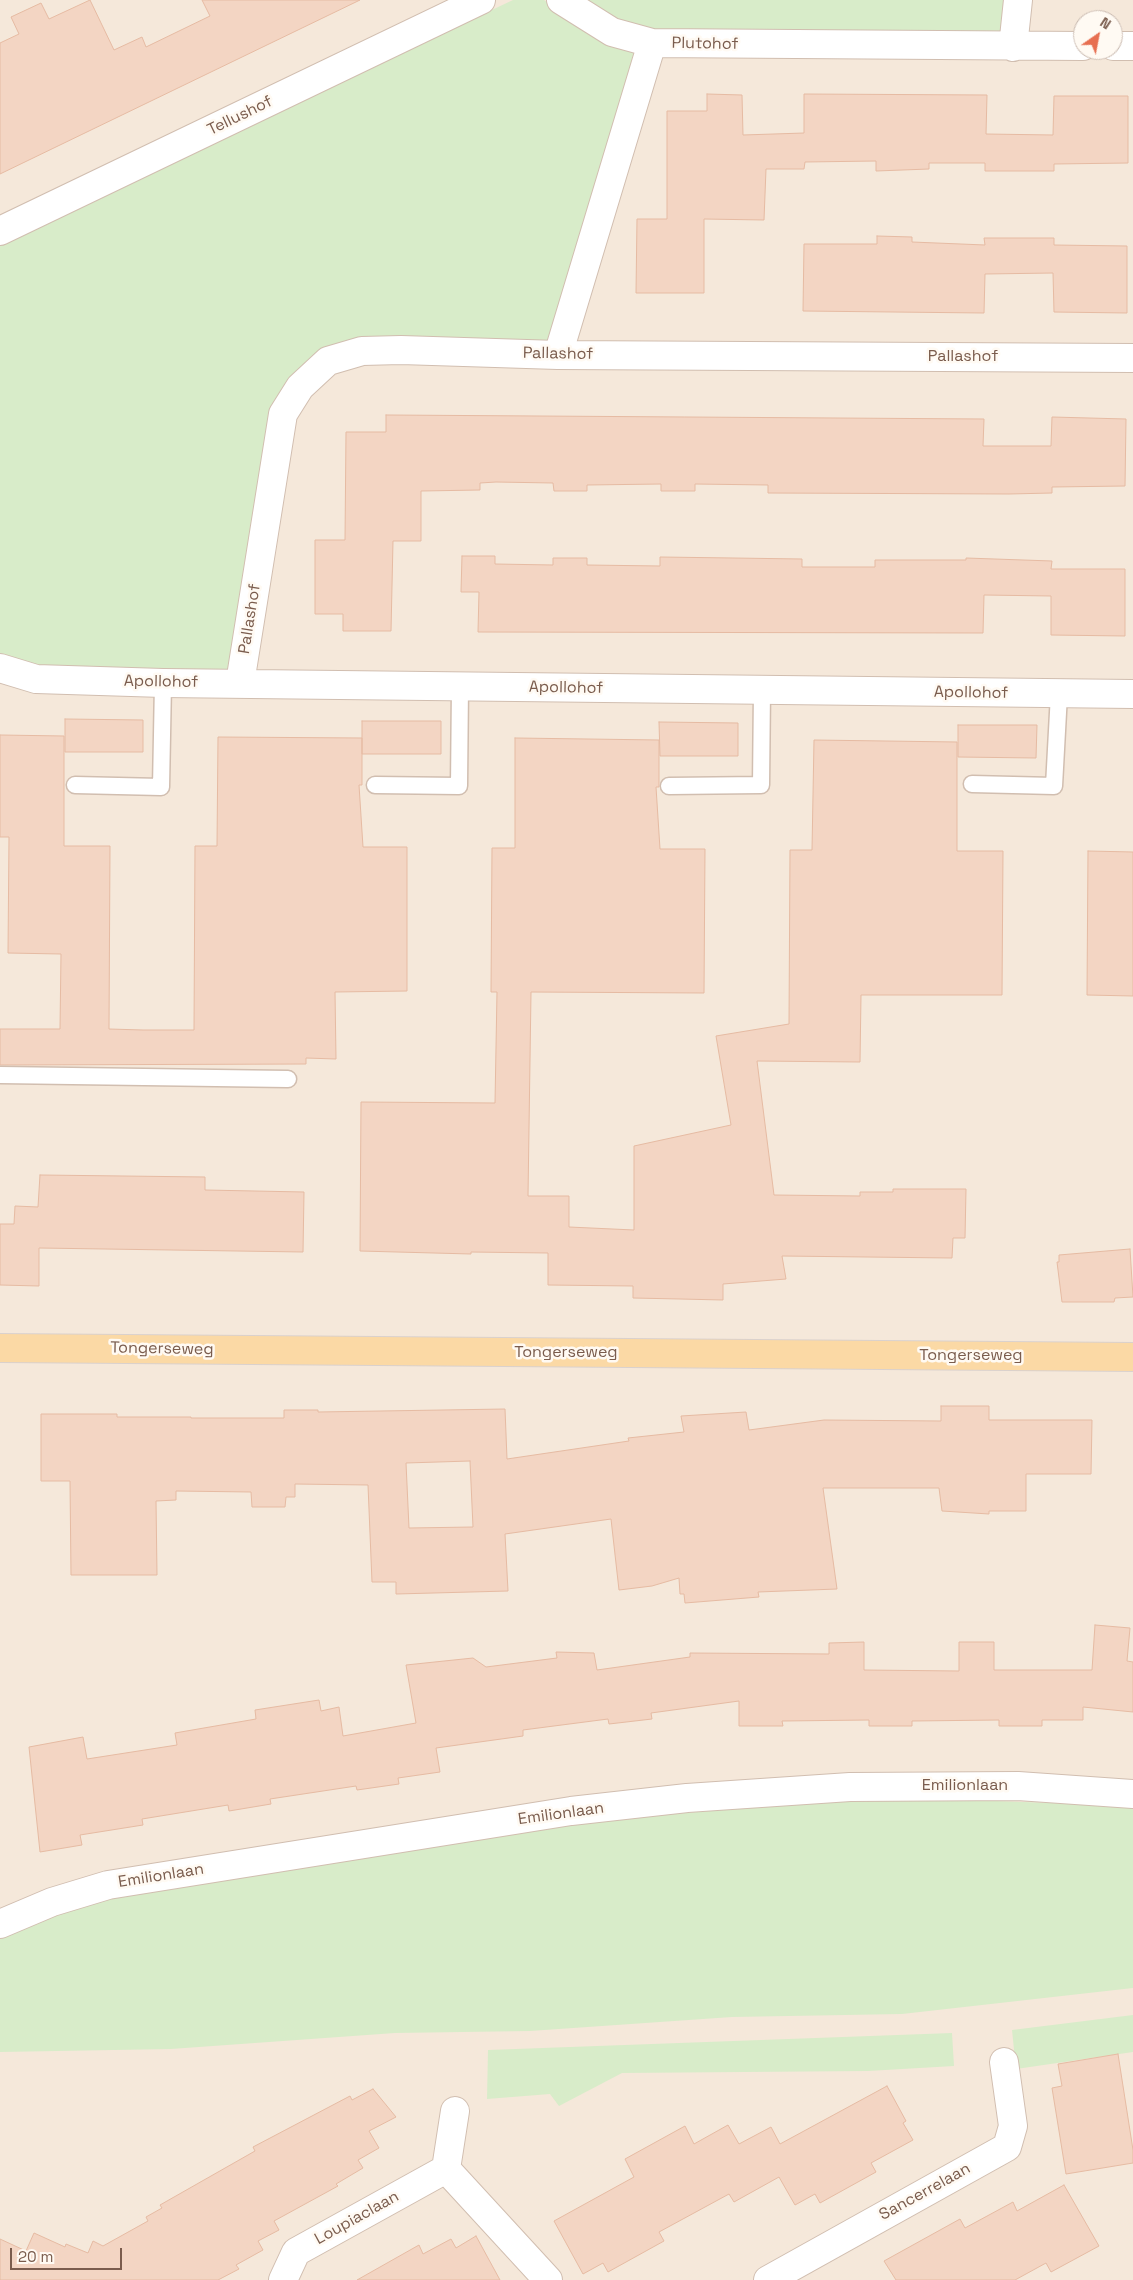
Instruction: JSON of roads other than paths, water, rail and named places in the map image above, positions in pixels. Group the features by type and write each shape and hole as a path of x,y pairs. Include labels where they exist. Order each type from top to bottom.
{"main road":[{"name":"Tongerseweg","path":"0,1348 1133,1358"}],"street":[{"name":"Tellushof","path":"0,231 481,0"},
{"path":"561,0 612,32 652,43"},
{"path":"1013,47 1018,0"},
{"name":"Plutohof","path":"558,355 652,43 1073,46"},
{"name":"Pallashof","path":"240,683 283,414 300,387 328,361 362,351 401,350 558,355 1133,358"},
{"name":"Apollohof","path":"0,668 36,679 163,683 1133,694"},
{"name":"Emilionlaan","path":"0,1924 52,1902 108,1885 590,1809 687,1798 850,1787 1018,1786 1133,1794"},
{"name":"Sancerrelaan","path":"768,2280 1007,2147 1013,2126 1004,2062"},
{"path":"455,2111 446,2169 548,2280"},
{"name":"Loupiaclaan","path":"283,2280 296,2252 446,2169"}],"lane":[{"path":"75,785 161,787 163,683"},
{"path":"375,785 459,786 460,686"},
{"path":"669,786 761,785 762,690"},
{"path":"972,784 1054,786 1059,694"},
{"path":"0,1075 288,1079"}]}
